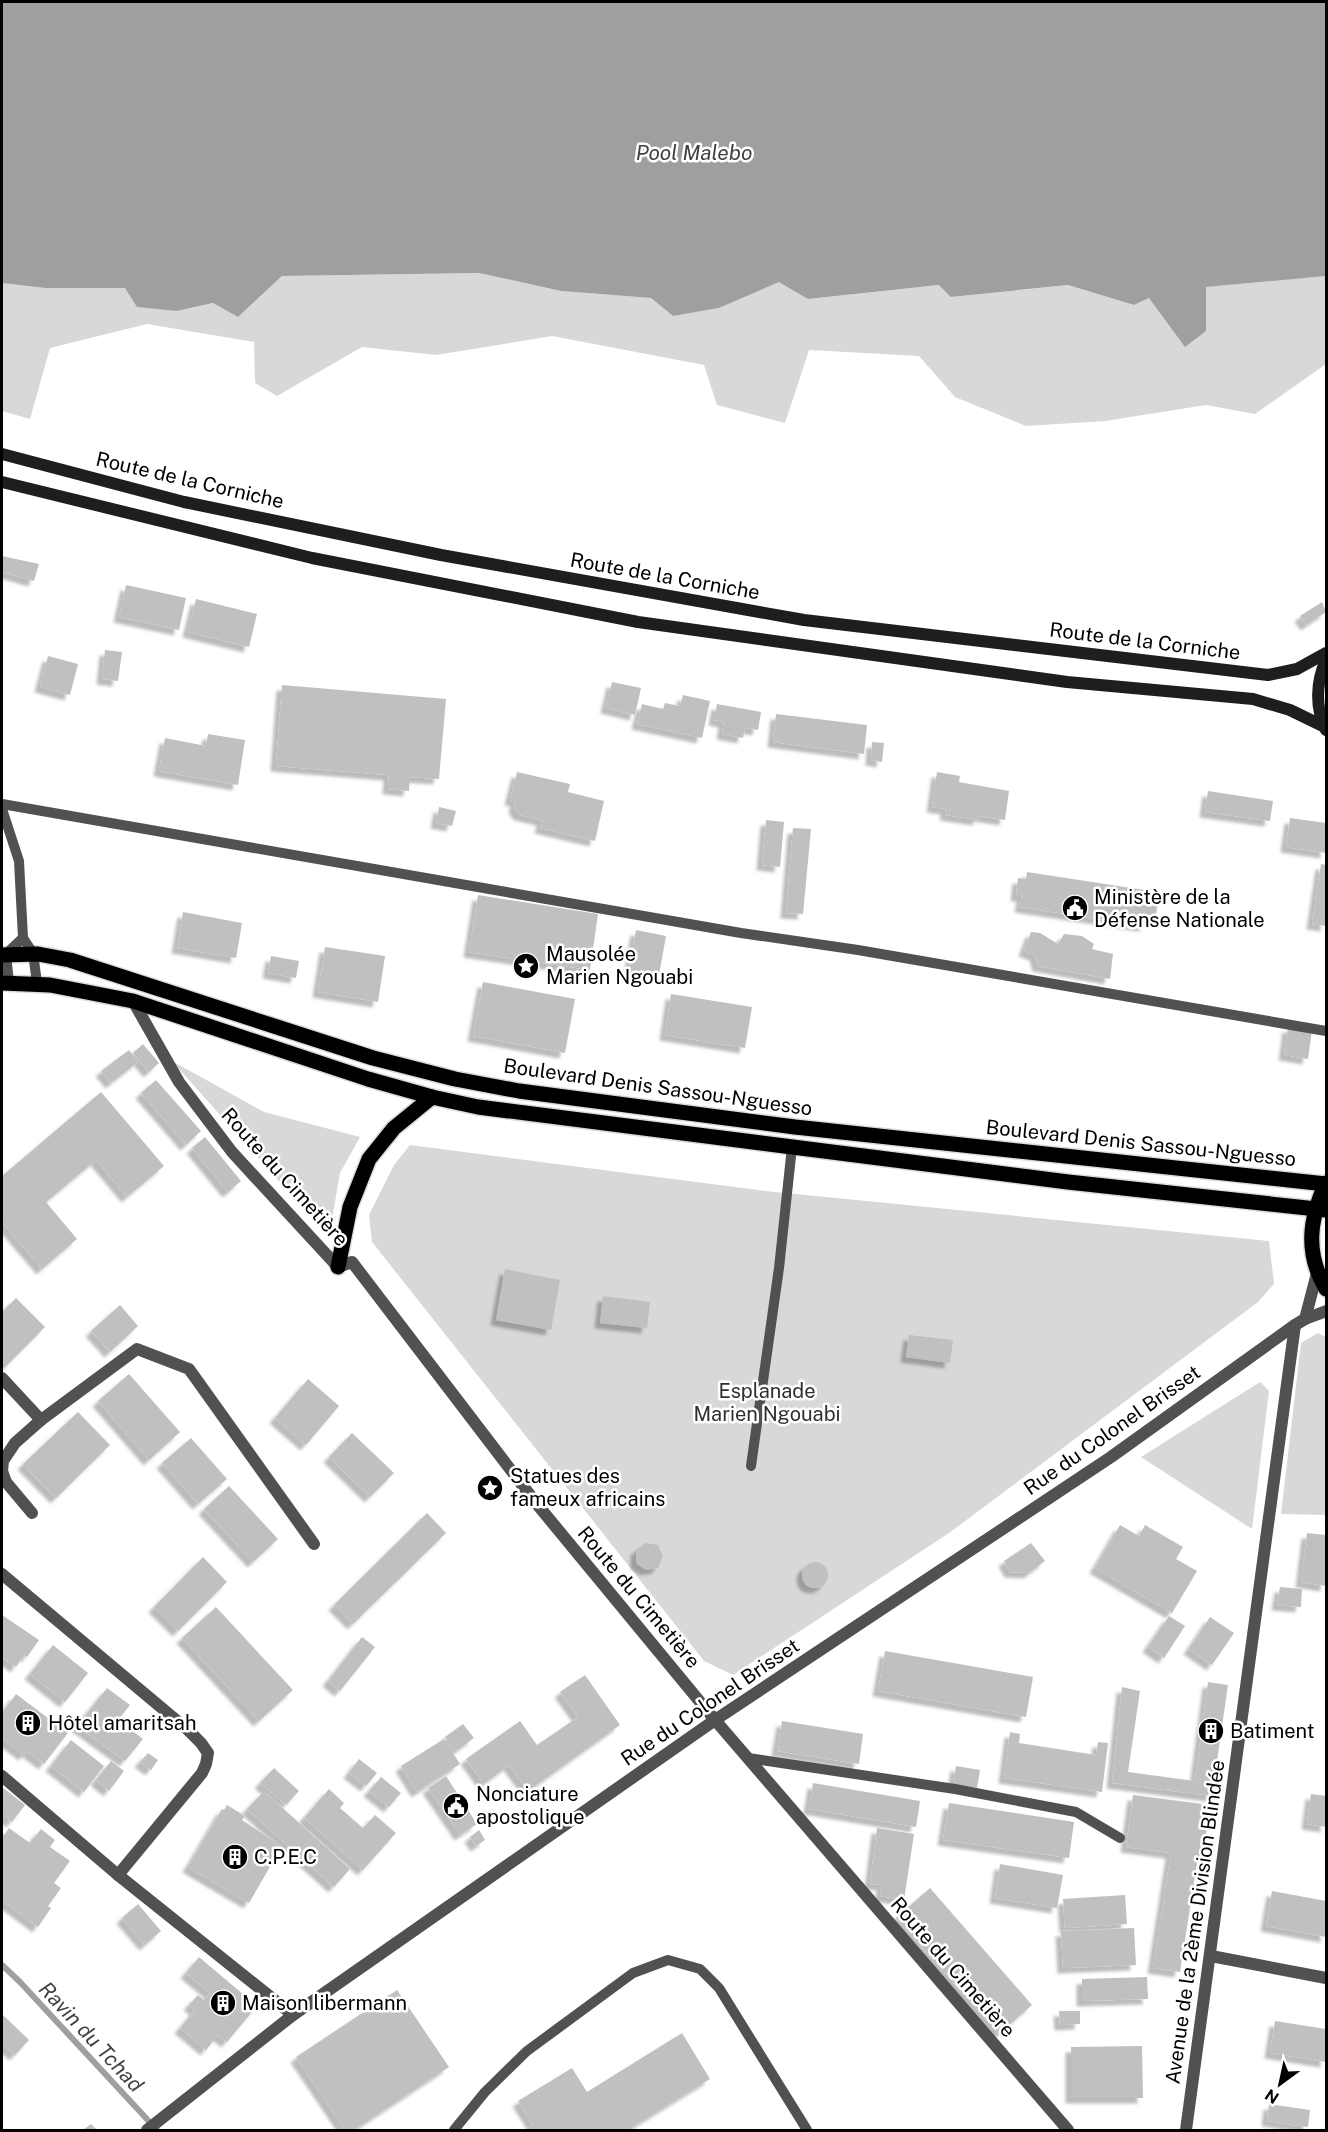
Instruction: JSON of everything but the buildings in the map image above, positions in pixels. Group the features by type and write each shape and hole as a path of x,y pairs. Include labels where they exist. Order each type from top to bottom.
{"main road":[{"name":"Route de la Corniche","path":"2,454 184,502 406,548 804,620 1268,675 1297,669 1326,653"},
{"path":"2,482 312,558 638,622 1067,682 1252,699 1290,710 1326,729"},
{"path":"1326,660 1320,674 1318,698 1326,729"},
{"name":"Boulevard Denis Sassou-Nguesso","path":"4,955 33,954 70,960 373,1058 455,1079 519,1091 795,1127 1326,1183"},
{"name":"Boulevard Denis Sassou-Nguesso","path":"5,983 37,984 133,1001 368,1078 478,1107 1068,1182 1321,1209"},
{"path":"338,1267 350,1208 369,1159 394,1128 432,1096"},
{"path":"1326,1183 1311,1241 1317,1273 1326,1289"}],"street":[{"name":"Route du Cimetière","path":"133,1001 179,1083 232,1152 338,1267 352,1262 536,1503 715,1720 1068,2130"},
{"path":"1300,1322 1317,1273"},
{"name":"Rue du Colonel Brisset","path":"147,2130 293,2015 715,1720 1111,1457 1300,1322 1326,1311"},
{"name":"Avenue de la 2ème Division Blindée","path":"1186,2130 1300,1322"},
{"path":"32,1513 6,1482 2,1471 3,1461 15,1443 41,1420 136,1349 189,1369 314,1544"},
{"path":"2,1378 41,1420"},
{"path":"2,1574 188,1730 208,1753 202,1773 118,1875"},
{"path":"2,1776 118,1875 293,2015"},
{"path":"1211,1956 1326,1978"}],"lane":[{"path":"2,804 741,933 858,950 1326,1031"},
{"path":"2,809 20,861 23,938 33,954 37,984"},
{"path":"5,983 4,955 23,938"},
{"path":"751,1466 779,1268 792,1147"},
{"path":"748,1758 955,1789 1076,1812 1120,1838"},
{"path":"454,2130 485,2092 527,2050 633,1972 668,1960 700,1969 719,1988 807,2130"}],"green space":[{"path":"479,273 561,291 651,298 673,316 719,308 779,281 808,299 940,285 952,297 1068,285 1134,305 1149,298 1206,331 1205,287 1326,276 1326,364 1255,414 1206,405 1105,421 1026,426 955,397 919,356 809,350 785,423 717,405 704,365 552,336 436,355 362,347 277,396 255,383 254,342 147,324 50,348 30,419 2,411 2,283 45,288 125,288 177,311 214,303 238,317 282,276"},
{"path":"172,1061 264,1112 360,1137 340,1173 329,1237"},
{"name":"Esplanade Marien Ngouabi","path":"410,1145 765,1191 1269,1241 1274,1284 1258,1302 949,1533 733,1675 704,1661 372,1242 369,1215 394,1165"},
{"path":"1318,1333 1326,1337 1326,1515 1281,1514 1301,1343"},
{"path":"1260,1382 1269,1391 1252,1529 1141,1457"}],"water":[{"name":"Pool Malebo","path":"2,2 1326,2 1326,276 1206,287 1206,331 1185,347 1149,298 1134,305 1068,285 951,297 939,285 808,299 779,282 719,308 673,316 651,298 561,291 479,273 282,276 238,317 213,303 177,311 137,307 125,288 45,288 2,283"}],"waterway":[{"name":"Ravin du Tchad","path":"2,1965 157,2130"}],"place":[{"name":"Ministère de la Défense Nationale","path":"1075,908"},
{"name":"Mausolée Marien Ngouabi","path":"526,966"},
{"name":"Statues des fameux africains","path":"490,1488"},
{"name":"Hôtel amaritsah","path":"28,1723"},
{"name":"Batiment","path":"1211,1731"},
{"name":"Nonciature apostolique","path":"456,1806"},
{"name":"C.P.E.C","path":"235,1857"},
{"name":"Maison libermann","path":"223,2003"}]}
